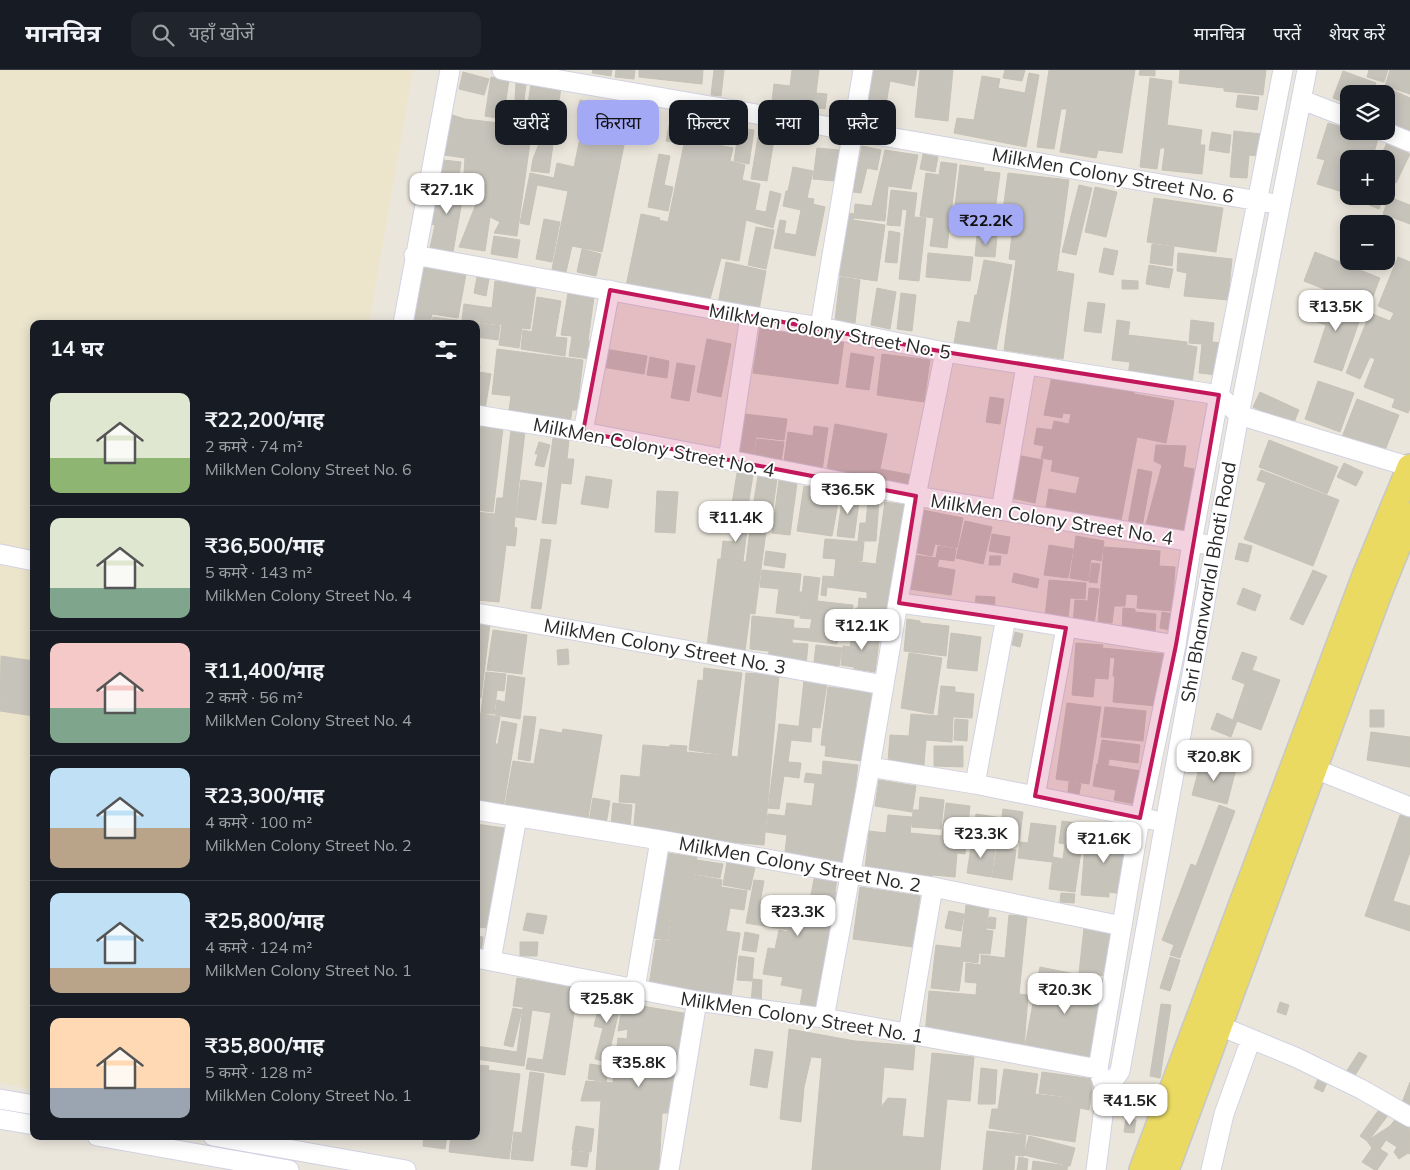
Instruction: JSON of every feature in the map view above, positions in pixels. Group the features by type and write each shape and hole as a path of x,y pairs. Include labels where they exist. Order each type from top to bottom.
{"main road":[{"path":"1142,1170 1366,573 1410,467"},
{"path":"1166,1170 1236,1033 1315,769 1379,593 1410,516"}],"street":[{"path":"404,320 414,255 450,70"},
{"name":"MilkMen Colony Street No. 6","path":"502,70 829,126"},
{"path":"858,100 863,70"},
{"name":"Shri Bhanwarlal Bhati Road","path":"1106,1092 1098,1069 1140,818 1176,645 1192,542 1219,395 1283,70"},
{"name":"Shri Bhanwarlal Bhati Road","path":"1096,1170 1106,1092 1120,1070 1239,415 1307,70"},
{"path":"1302,100 1340,115"},
{"path":"1395,136 1410,142"},
{"name":"MilkMen Colony Street No. 6","path":"896,137 1258,200 1281,206"},
{"path":"820,327 851,145"},
{"name":"MilkMen Colony Street No. 5","path":"414,255 820,327 1026,366 1219,395"},
{"path":"583,432 610,290"},
{"path":"728,460 750,316"},
{"path":"824,1018 899,603 916,496 946,352"},
{"path":"1001,510 1026,366"},
{"path":"1219,395 1239,415 1410,467"},
{"name":"MilkMen Colony Street No. 4","path":"480,415 583,432 916,496 1215,546"},
{"path":"0,554 30,560"},
{"path":"899,603 1006,617 1176,645"},
{"name":"MilkMen Colony Street No. 3","path":"480,614 884,685"},
{"path":"975,784 1006,617"},
{"path":"1035,796 1066,628"},
{"path":"870,767 975,784 1164,822"},
{"path":"1315,769 1410,807"},
{"name":"MilkMen Colony Street No. 2","path":"480,811 933,887 1122,926"},
{"path":"484,959 517,818"},
{"path":"634,989 660,840"},
{"path":"908,1034 933,887"},
{"name":"MilkMen Colony Street No. 1","path":"484,959 697,1001 824,1018 1098,1069"},
{"path":"669,1170 697,1001"},
{"path":"1211,1170 1224,1114 1236,1033 1296,1057 1361,1089 1410,1117"},
{"path":"0,1099 30,1104"},
{"path":"0,1119 30,1124"},
{"path":"120,1140 289,1170"},
{"path":"246,1162 250,1140"},
{"path":"255,1140 406,1170"}],"highlighted area":[{"path":"610,290 945,352 1219,395 1176,645 1140,818 1035,796 1066,628 899,603 916,496 583,432"}],"shaded area":[{"path":"0,70 413,70 370,320 30,320 30,1089 0,1083"}],"building":[{"path":"593,70 612,70 611,76 592,73"},
{"path":"616,70 635,70 634,79 615,77"},
{"path":"639,70 703,70 702,84 639,77"},
{"path":"714,70 724,70 721,96 711,95"},
{"path":"792,70 819,70 816,93 827,94 825,109 819,108 819,100 772,100 774,84 790,86"},
{"path":"871,70 917,70 914,86 890,81 887,100 865,100"},
{"path":"920,70 953,70 948,121 915,117"},
{"path":"1005,70 1025,70 1022,81 1003,78"},
{"path":"1049,70 1135,70 1122,153 1098,150 1096,158 1060,152 1067,109 1061,109 1054,149 1037,147"},
{"path":"1140,70 1155,70 1155,76 1139,75"},
{"path":"1180,70 1266,70 1263,95 1224,91 1224,88 1179,83"},
{"path":"1369,70 1388,70 1384,82 1367,77"},
{"path":"1390,70 1410,70 1410,94 1395,89 1395,85 1385,85"},
{"path":"1343,71 1376,83 1375,85 1340,85 1340,101 1333,98"},
{"path":"463,72 489,79 484,95 459,89"},
{"path":"1029,73 1039,75 1026,147 954,133 957,118 974,120 982,76 1000,79 998,88 1025,93"},
{"path":"491,77 509,80 506,100 495,100 495,118 485,116"},
{"path":"1150,78 1172,81 1167,125 1202,130 1200,145 1205,145 1202,174 1162,170 1165,148 1160,148 1157,169 1140,167"},
{"path":"516,83 526,84 524,100 515,100"},
{"path":"531,83 561,87 559,100 529,100"},
{"path":"1395,91 1410,98 1410,135 1395,128"},
{"path":"1238,95 1259,97 1257,110 1236,107"},
{"path":"449,114 465,119 495,122 495,145 530,145 517,236 494,233 500,222 490,217 485,251 459,247 478,199 467,195 470,174 464,173 465,158 444,155"},
{"path":"1328,123 1340,126 1340,140 1378,140 1375,150 1340,150 1340,191 1317,184 1325,160 1317,158"},
{"path":"669,126 669,142 666,141"},
{"path":"748,129 754,130 749,164 734,161 736,145 748,145"},
{"path":"1234,131 1261,134 1259,156 1249,155 1247,178 1230,177"},
{"path":"1212,132 1231,135 1229,153 1209,150"},
{"path":"758,137 758,145 773,145 767,181 751,179"},
{"path":"1387,143 1410,154 1396,183 1395,150 1384,150"},
{"path":"538,145 553,145 549,173 531,171"},
{"path":"579,145 624,145 602,252 572,246 566,272 552,269 568,191 537,185 529,225 520,223 530,173 554,178 557,163 574,167"},
{"path":"684,145 718,145 733,148 730,161 745,165 742,180 760,184 755,210 766,212 770,191 781,194 773,228 746,220 739,261 721,258 709,303 626,286 641,214 660,218 659,220 668,222"},
{"path":"862,146 881,150 877,170 867,168 861,193 853,192"},
{"path":"817,148 839,150 835,181 813,179"},
{"path":"885,150 918,155 911,189 888,186 885,221 854,218 855,204 872,206"},
{"path":"659,154 670,156 664,185 673,187 668,211 648,207"},
{"path":"923,154 938,157 935,172 920,169"},
{"path":"443,160 461,162 459,176 441,174"},
{"path":"941,162 957,164 947,248 930,246 934,218 920,216 926,173 939,175"},
{"path":"960,165 984,168 983,171 1000,173 992,233 952,230"},
{"path":"793,167 813,171 807,198 814,199 813,204 825,207 815,256 774,248 780,220 786,221 784,233 796,235 801,210 783,206"},
{"path":"1008,173 1069,180 1055,284 1058,271 1074,274 1063,359 1004,350 1016,260 1009,259 1013,227 1001,225"},
{"path":"439,180 465,184 453,252 430,248 435,225 431,224"},
{"path":"1079,185 1092,188 1076,255 1062,252"},
{"path":"1095,187 1117,192 1106,237 1085,232"},
{"path":"891,190 917,193 914,217 926,218 919,281 899,279 907,210 902,209 900,226 887,225"},
{"path":"1154,198 1223,208 1216,252 1147,242"},
{"path":"1395,199 1410,205 1410,224 1395,218 1395,215 1383,214 1386,205 1395,205"},
{"path":"1369,205 1381,205 1379,209"},
{"path":"843,212 854,214 853,220 885,225 877,281 835,275"},
{"path":"544,219 560,222 552,262 536,259"},
{"path":"756,227 774,230 766,269 748,265"},
{"path":"889,231 900,233 897,263 885,262"},
{"path":"977,235 997,236 995,257 975,256"},
{"path":"494,236 520,240 517,258 491,254"},
{"path":"1152,244 1174,247 1172,266 1150,263"},
{"path":"1104,248 1118,251 1113,275 1099,272"},
{"path":"582,249 601,254 596,276 577,272"},
{"path":"1315,252 1340,262 1340,270 1360,270 1380,278 1369,307 1304,281"},
{"path":"928,253 973,257 970,281 926,277"},
{"path":"1178,253 1232,259 1228,300 1184,296 1187,273 1177,271"},
{"path":"1398,257 1410,262 1410,408 1408,413 1392,407 1395,399 1364,387 1375,359 1370,357 1360,379 1346,373 1370,313 1390,321 1394,313 1378,306 1393,270 1395,270"},
{"path":"984,260 1012,265 996,350 954,343 958,321 970,323"},
{"path":"726,262 766,271 758,316 717,309"},
{"path":"1149,265 1173,269 1169,288 1146,284"},
{"path":"424,267 466,274 458,318 432,314 431,320 415,320"},
{"path":"477,277 489,279 486,296 474,293"},
{"path":"840,277 860,280 855,323 835,321"},
{"path":"1122,280 1138,281 1138,289 1122,289"},
{"path":"495,281 536,287 530,329 522,328 519,348 499,345 502,325 480,322 480,320 462,320 464,304 492,308"},
{"path":"877,288 896,292 890,329 871,325"},
{"path":"568,293 594,297 588,341 594,342 591,359 569,356 572,336 561,335"},
{"path":"901,293 916,295 912,331 897,329"},
{"path":"537,297 561,301 555,337 567,338 565,356 521,349 523,330 532,332"},
{"path":"1330,300 1363,310 1342,371 1314,362 1326,325 1311,320 1318,301 1329,305"},
{"path":"1088,302 1105,304 1101,333 1084,331"},
{"path":"433,317 455,320 433,320"},
{"path":"1117,320 1130,322 1128,335 1187,342 1187,345 1197,347 1192,383 1128,375 1130,362 1112,360"},
{"path":"1191,320 1214,323 1212,342 1222,343 1218,375 1199,373 1202,344 1189,343"},
{"path":"480,323 500,326 498,340 480,338"},
{"path":"760,328 844,340 838,384 753,373"},
{"path":"707,339 731,344 721,397 697,392"},
{"path":"497,349 583,360 577,410 572,410 570,424 508,417 511,396 492,394"},
{"path":"605,349 647,356 644,374 602,367"},
{"path":"851,353 874,357 869,390 846,387"},
{"path":"882,354 930,360 924,402 877,395"},
{"path":"650,357 669,361 667,378 647,375"},
{"path":"677,363 695,366 689,401 671,398"},
{"path":"480,372 491,374 485,409 480,408"},
{"path":"1052,376 1174,401 1166,443 1137,437 1121,521 1046,507 1049,489 1076,494 1080,477 1051,471 1053,460 1041,458 1044,446 1034,444 1037,428 1052,430 1054,421 1069,424 1071,414 1063,413 1062,418 1044,415"},
{"path":"1318,381 1354,393 1340,432 1305,419"},
{"path":"1260,392 1299,410 1293,425 1253,407"},
{"path":"990,397 1004,399 1000,424 986,422"},
{"path":"1357,399 1399,415 1384,453 1342,437"},
{"path":"744,414 787,419 784,440 756,437 753,458 738,456"},
{"path":"835,424 887,434 880,469 912,475 909,490 826,475"},
{"path":"481,425 503,428 493,512 480,510"},
{"path":"814,426 828,428 822,471 803,467 803,464 784,461 788,432 813,436"},
{"path":"511,430 525,431 514,527 517,528 515,546 506,545 499,602 480,600 480,512 495,514 497,498 503,498"},
{"path":"553,438 569,440 567,459 574,459 571,484 561,483 556,524 542,523"},
{"path":"757,439 784,442 781,462 754,459"},
{"path":"1269,440 1338,467 1327,494 1259,467"},
{"path":"539,442 550,445 544,467 535,465 538,454 535,454"},
{"path":"1156,445 1186,446 1183,467 1194,469 1185,536 1145,528 1162,465 1154,461"},
{"path":"1021,456 1043,460 1035,503 1012,498"},
{"path":"1344,463 1363,472 1356,486 1337,477"},
{"path":"1138,469 1152,472 1142,527 1128,524"},
{"path":"1261,470 1339,500 1313,566 1244,539 1266,483 1257,480"},
{"path":"737,473 753,475 746,519 730,516"},
{"path":"586,476 612,480 608,508 581,504"},
{"path":"758,476 777,479 771,522 751,519"},
{"path":"521,480 542,483 536,520 516,517"},
{"path":"779,480 797,483 790,535 772,533"},
{"path":"804,486 840,492 832,536 797,531"},
{"path":"657,491 678,492 675,533 655,532"},
{"path":"843,493 860,495 854,538 837,536"},
{"path":"868,500 879,501 876,541 858,541 860,523 866,523"},
{"path":"885,502 906,505 891,612 858,608 859,598 867,599 867,592 827,587 826,596 821,595 823,576 834,577 836,559 876,564"},
{"path":"923,510 963,518 957,548 935,544 932,556 913,552"},
{"path":"735,521 748,522 743,561 721,559 723,541 733,542"},
{"path":"965,521 992,527 983,564 956,558"},
{"path":"751,522 767,524 755,614 750,613 745,651 707,646 718,559 746,562"},
{"path":"992,534 1010,537 1007,554 989,551"},
{"path":"1076,536 1104,541 1101,561 1091,559 1088,581 1070,578"},
{"path":"541,539 551,540 541,609 531,608"},
{"path":"825,539 864,542 862,561 823,558"},
{"path":"1239,543 1252,546 1248,562 1235,559"},
{"path":"1049,545 1073,549 1068,578 1044,575"},
{"path":"938,546 956,549 954,561 939,559 937,567 955,570 951,595 909,589 914,555 936,558"},
{"path":"1104,547 1160,551 1159,566 1175,567 1172,611 1137,608 1138,595 1126,594 1125,606 1114,606 1112,623 1098,622"},
{"path":"766,551 786,554 784,568 764,565"},
{"path":"990,556 1001,556 1000,565 989,565"},
{"path":"1092,563 1100,564 1097,583 1089,582"},
{"path":"762,570 801,574 799,592 802,592 799,616 776,613 779,589 760,587"},
{"path":"1313,570 1327,576 1303,625 1290,619"},
{"path":"1014,573 1039,579 1037,588 1012,582"},
{"path":"804,576 820,578 817,601 853,605 851,625 839,624 837,644 793,639 794,628 810,629 812,619 800,618"},
{"path":"1049,580 1086,583 1085,599 1070,598 1068,619 1045,617"},
{"path":"1089,588 1099,589 1094,625 1073,623 1075,600 1088,601"},
{"path":"1243,588 1261,595 1255,611 1237,604"},
{"path":"976,596 995,597 994,612 975,610"},
{"path":"856,608 886,612 883,631 853,627"},
{"path":"1123,608 1135,609 1135,612 1156,614 1155,632 1122,630"},
{"path":"1162,612 1172,614 1170,630 1160,628"},
{"path":"752,616 794,620 792,643 808,644 806,666 768,663 769,651 750,649"},
{"path":"907,619 920,621 920,623 949,626 946,656 904,651"},
{"path":"480,623 490,624 480,698"},
{"path":"853,629 880,633 875,672 841,665 843,646 850,647"},
{"path":"493,630 527,635 522,674 487,670"},
{"path":"1015,632 1023,634 1020,647 1012,645"},
{"path":"951,633 981,637 977,671 947,668"},
{"path":"1076,643 1103,645 1102,648 1164,654 1162,677 1159,677 1157,706 1113,702 1115,658 1110,657 1108,679 1095,678 1093,697 1072,695"},
{"path":"816,645 842,648 839,666 814,662"},
{"path":"568,649 569,664 558,665 557,650"},
{"path":"1242,652 1257,657 1252,670 1280,680 1261,730 1237,721 1231,737 1211,729 1217,713 1233,720 1245,684 1232,679"},
{"path":"909,653 942,658 933,714 901,708"},
{"path":"1,656 30,660 30,715 0,711"},
{"path":"704,668 742,673 731,756 689,750 698,680 703,681"},
{"path":"486,672 506,674 504,691 497,690 494,714 481,713"},
{"path":"746,673 779,675 764,845 633,834 636,803 619,802 621,775 640,777 643,745 687,746 686,752 738,757"},
{"path":"508,675 525,678 520,719 495,715 497,700 505,702"},
{"path":"804,680 827,683 820,728 799,726"},
{"path":"941,686 955,687 955,692 974,694 972,718 938,716"},
{"path":"828,687 872,692 863,761 825,756 826,746 821,745"},
{"path":"1067,703 1101,707 1089,784 1056,779"},
{"path":"1105,707 1146,711 1143,741 1101,737"},
{"path":"1370,710 1384,710 1384,727 1370,727"},
{"path":"480,714 500,717 495,744 498,744 502,721 517,724 503,809 480,805"},
{"path":"911,714 953,717 952,742 926,740 924,765 888,763 890,735 909,736"},
{"path":"524,716 536,717 530,761 518,759"},
{"path":"955,719 968,720 967,741 954,740"},
{"path":"779,724 812,728 811,742 791,740 788,762 801,763 799,778 784,776 779,809 768,808"},
{"path":"540,729 562,733 563,729 602,735 587,823 505,805 513,761 534,764"},
{"path":"1371,732 1410,737 1410,767 1367,760"},
{"path":"1102,740 1140,745 1138,763 1109,759 1108,765 1098,764"},
{"path":"934,746 963,746 963,767 934,766"},
{"path":"823,761 858,765 845,868 799,863 800,854 785,852 787,835 766,832 768,814 785,816 787,803 812,806 815,783 804,782 806,773 822,775"},
{"path":"1201,761 1236,769 1227,804 1192,795"},
{"path":"1097,764 1141,771 1135,804 1114,800 1116,790 1093,786"},
{"path":"879,780 916,786 912,812 875,806"},
{"path":"1069,782 1081,784 1079,794 1068,792"},
{"path":"920,797 944,800 941,829 912,827 913,810 919,810"},
{"path":"593,798 610,801 606,824 589,821"},
{"path":"613,803 632,805 630,828 611,826"},
{"path":"946,803 970,806 965,854 957,853 955,877 933,875 932,878 865,869 869,831 886,833 888,815 912,817 910,833 942,836"},
{"path":"1219,805 1235,811 1180,958 1170,955 1174,945 1162,940 1191,864 1196,866"},
{"path":"1003,809 1023,812 1019,842 973,836 976,814 1002,818"},
{"path":"1400,815 1410,818 1410,852 1393,901 1410,906 1410,931 1365,916"},
{"path":"1062,821 1085,824 1075,892 1049,889 1053,857 1063,859 1065,844 1059,843"},
{"path":"1031,823 1056,826 1052,862 1018,858 1020,842 1028,843"},
{"path":"480,825 504,828 489,928 480,927"},
{"path":"1086,832 1127,835 1122,894 1109,892 1109,897 1081,895"},
{"path":"972,841 996,845 991,877 967,873"},
{"path":"997,848 1016,850 1012,880 992,877"},
{"path":"667,853 697,857 694,875 722,880 721,887 747,891 744,910 730,908 726,931 740,933 731,997 649,985 656,940 668,941 671,920 657,919"},
{"path":"697,860 723,864 720,878 695,874"},
{"path":"727,862 755,867 750,890 723,885"},
{"path":"815,874 837,878 835,892 837,893 816,1008 800,1005 803,989 781,985 783,977 763,974 768,948 775,949 779,930 787,932 788,930 746,923 754,880 764,881 760,902 808,910"},
{"path":"860,887 920,896 913,947 853,939"},
{"path":"1061,893 1075,894 1074,903 1060,902"},
{"path":"966,905 989,908 986,930 993,931 990,954 979,953 978,963 963,961 959,991 931,988 936,945 961,948"},
{"path":"949,911 964,914 961,931 945,928"},
{"path":"527,913 547,916 543,934 523,930"},
{"path":"1009,915 1027,916 1019,994 1028,995 1024,1048 925,1035 929,991 976,995 977,983 965,982 966,963 981,965 981,955 1005,958"},
{"path":"989,917 996,918 995,929 987,928"},
{"path":"656,919 670,921 667,940 653,938"},
{"path":"1084,928 1114,931 1109,976 1079,973"},
{"path":"745,932 759,935 756,952 742,950"},
{"path":"480,937 483,937 480,952"},
{"path":"520,942 538,942 537,956 520,956"},
{"path":"739,956 754,958 752,981 737,980"},
{"path":"1170,957 1180,960 1170,991 1160,988"},
{"path":"940,959 953,959 953,969 940,969"},
{"path":"1040,967 1105,980 1092,1062 1024,1051"},
{"path":"517,978 578,987 565,1075 526,1069 528,1058 543,1060 551,1013 532,1010 524,1066 480,1060 480,1047 517,1052 523,1007 513,1006"},
{"path":"753,979 762,980 761,1003 751,1003"},
{"path":"602,993 622,998 607,1062 595,1059 603,1028 594,1026"},
{"path":"623,1001 689,1014 675,1113 662,1113 659,1170 596,1170 601,1101 581,1101 586,1081 613,1083 618,1038 627,1039 628,1029 618,1031"},
{"path":"1280,1002 1289,1005 1286,1015 1277,1012"},
{"path":"1161,1004 1171,1005 1160,1078 1150,1076"},
{"path":"513,1008 522,1010 513,1047 504,1045"},
{"path":"789,1029 855,1041 915,1046 913,1070 884,1067 881,1107 888,1098 906,1099 902,1136 924,1138 932,1053 974,1057 970,1101 947,1099 940,1170 812,1170 822,1058 812,1057 813,1049 804,1087 801,1122 780,1119"},
{"path":"755,1049 773,1052 767,1088 750,1085"},
{"path":"1359,1052 1367,1056 1354,1077 1346,1072"},
{"path":"590,1064 609,1067 606,1082 588,1079"},
{"path":"480,1065 489,1066 488,1070 520,1074 509,1159 449,1152 450,1140 480,1140"},
{"path":"981,1068 997,1070 995,1104 978,1104"},
{"path":"1004,1069 1038,1074 1035,1094 1067,1098 1039,1093 1042,1072 1093,1079 1089,1110 1080,1108 1075,1142 989,1128 992,1109 998,1109"},
{"path":"530,1072 544,1074 533,1161 511,1159 514,1132 522,1133"},
{"path":"1320,1074 1329,1078 1323,1092 1314,1088"},
{"path":"1410,1082 1410,1109 1401,1105"},
{"path":"1383,1104 1392,1110 1370,1139 1390,1126 1398,1116 1404,1126 1409,1119 1410,1154 1408,1153 1399,1159 1394,1152 1397,1147 1386,1140 1380,1149 1388,1154 1377,1170 1375,1170 1362,1162 1372,1148 1360,1136"},
{"path":"1126,1119 1136,1120 1134,1133 1124,1132"},
{"path":"576,1126 594,1129 591,1152 572,1150"},
{"path":"987,1131 1026,1135 1024,1156 1015,1155 1014,1170 983,1170"},
{"path":"1029,1136 1075,1148 1070,1166 1024,1155"},
{"path":"424,1140 446,1140 445,1149 423,1146"},
{"path":"573,1151 589,1153 587,1167 571,1165"},
{"path":"1019,1157 1028,1159 1027,1170 1017,1170"},
{"path":"1033,1161 1068,1166 1067,1170 1032,1170"}]}
